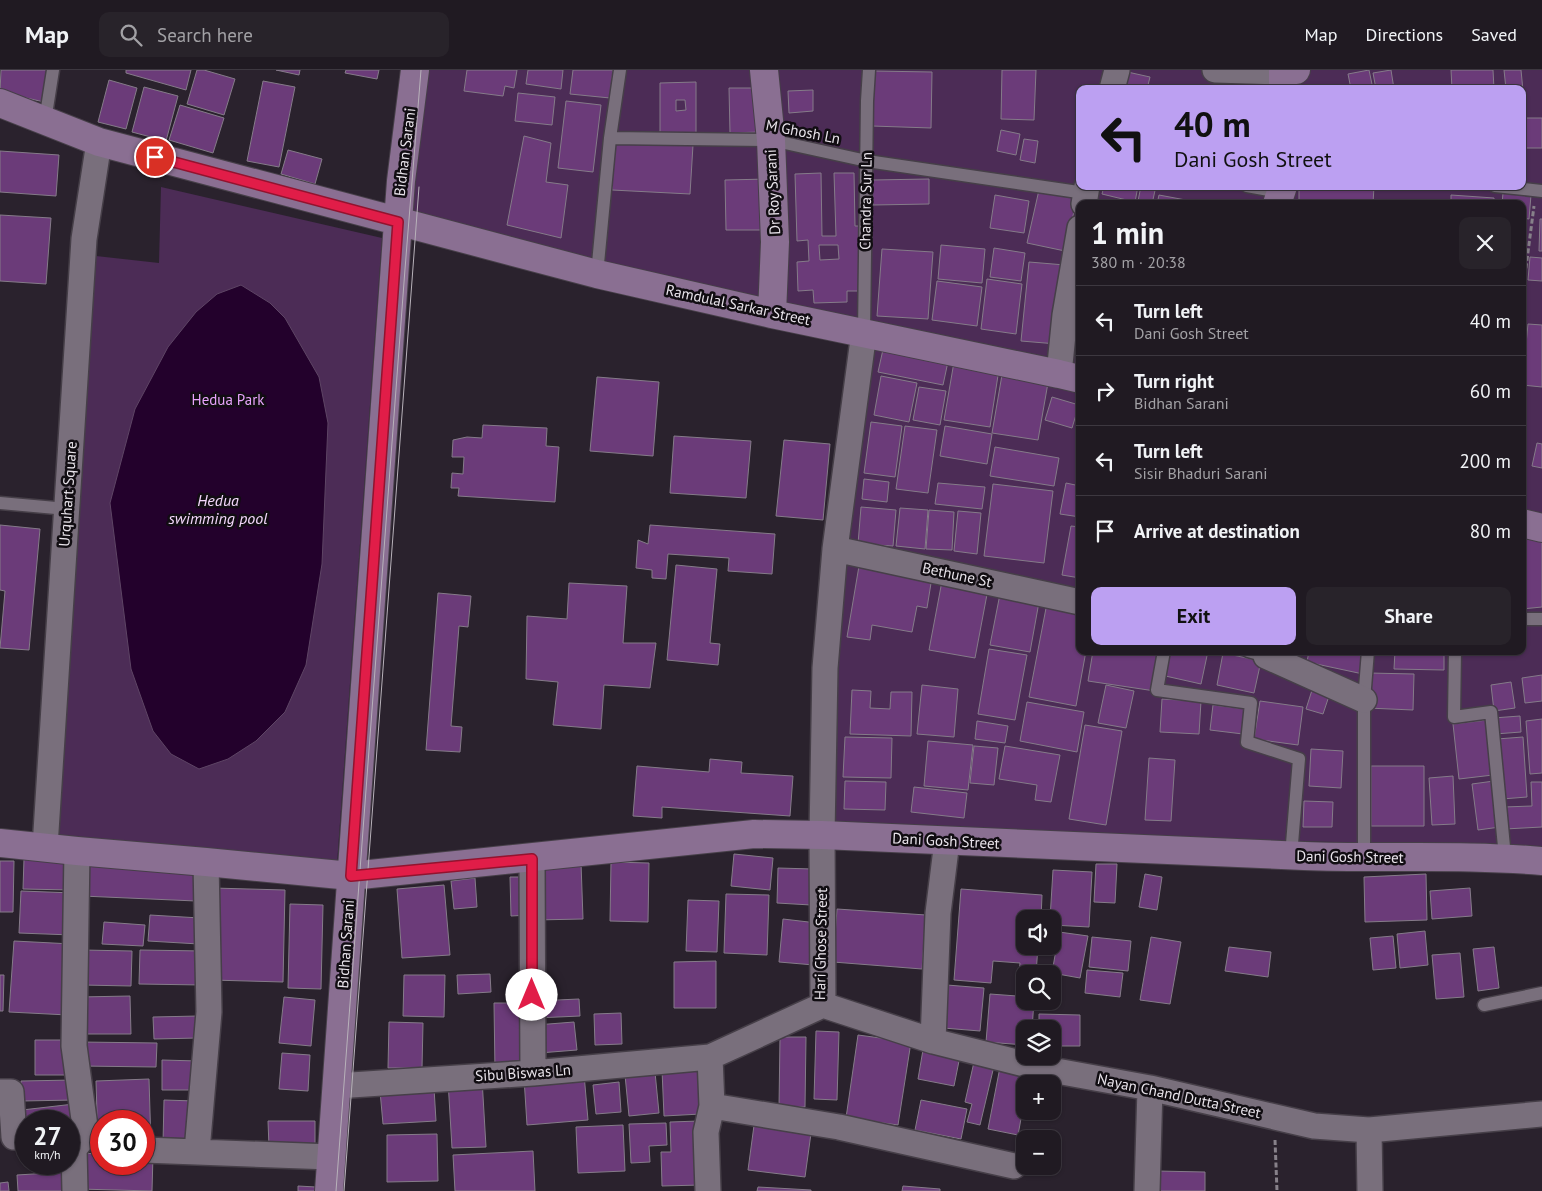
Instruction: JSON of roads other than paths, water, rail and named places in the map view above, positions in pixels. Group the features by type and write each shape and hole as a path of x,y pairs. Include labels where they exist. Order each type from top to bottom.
{"street":[{"name":"Bidhan Sarani","path":"329,1191 401,181 415,70"},
{"name":"Dr Roy Sarani","path":"764,70 771,140 775,242 772,314"},
{"path":"1113,85 1117,70"},
{"path":"1215,70 1286,75"},
{"name":"Ramdulal Sarkar Street","path":"0,103 99,142 597,274 772,314 1070,376"},
{"name":"Urquhart Square","path":"45,847 84,239 99,142"},
{"path":"1070,376 1065,315 1076,251"},
{"name":"Hari Ghose Street","path":"710,1057 823,1006 822,835 825,668 835,549 864,332"},
{"path":"1526,524 1542,528"},
{"name":"Bethune St","path":"835,549 1076,601"},
{"path":"1259,655 1364,700"},
{"name":"Dani Gosh Street","path":"0,843 351,876 532,859 754,834 822,835 1291,856 1364,858 1505,857 1542,861"},
{"path":"933,1041 938,913 947,841"},
{"path":"75,1191 83,1142 74,1046 77,851"},
{"path":"532,859 533,1073"},
{"path":"197,1151 208,1012 206,862"},
{"name":"Nayan Chand Dutta Street","path":"823,1006 933,1041 1040,1068 1150,1088 1314,1126 1369,1130 1542,1114"},
{"path":"708,1191 706,1132 712,1106 710,1057"},
{"name":"Sibu Biswas Ln","path":"336,1086 533,1073 710,1057"},
{"path":"1147,1191 1150,1088"},
{"path":"0,1092 11,1092 15,1137"},
{"path":"712,1106 839,1127 1014,1166"},
{"path":"1369,1130 1370,1191"},
{"path":"155,1150 332,1157"}],"lane":[{"path":"44,121 53,70"},
{"path":"597,274 610,138 620,70"},
{"name":"Chandra Sur Ln","path":"864,332 869,70"},
{"name":"M Ghosh Ln","path":"610,138 771,140 867,161 1085,194"},
{"path":"1526,190 1539,191"},
{"path":"0,503 67,509"},
{"path":"1526,619 1542,619"},
{"path":"1163,655 1157,690 1251,703 1247,742 1299,759 1291,856"},
{"path":"1364,858 1364,700 1368,655"},
{"path":"1455,655 1454,717 1491,712 1505,857"},
{"path":"1484,1005 1542,993"}],"water":[{"name":"Hedua swimming pool","path":"241,285 270,303 285,318 319,377 328,423 322,564 306,665 285,712 256,741 228,759 199,769 171,754 153,731 131,669 110,503 135,409 168,347 196,312 217,294"}],"tram line":[{"path":"336,1191 421,70"},
{"path":"344,1191 419,187"}],"park label":[{"name":"Hedua Park","path":"228,400"}]}
